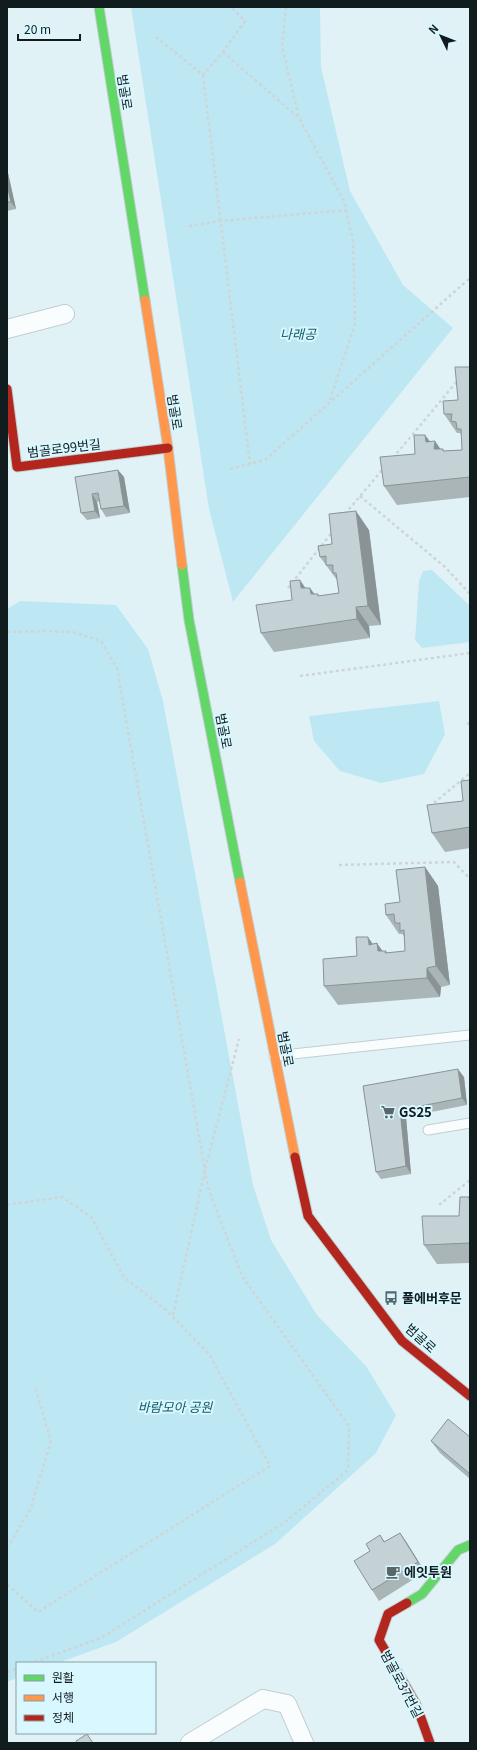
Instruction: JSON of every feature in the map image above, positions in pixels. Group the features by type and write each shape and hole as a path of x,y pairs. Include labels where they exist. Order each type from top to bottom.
{"street":[{"name":"범골로","path":"98,7 168,448 189,620 274,1056 308,1216 402,1341 470,1396"},
{"path":"7,329 65,314"},
{"name":"범골로99번길","path":"7,389 17,467 168,448"},
{"name":"범골로37번길","path":"430,1743 416,1704 379,1640 388,1614 422,1594 458,1550 470,1545"},
{"path":"190,1743 263,1699 288,1704 304,1743"}],"lane":[{"path":"274,1056 470,1034"},
{"path":"428,1130 470,1123"}],"path":[{"path":"203,75 223,52 245,20 231,7"},
{"path":"286,7 282,46 299,118 344,201 353,242 355,324 329,403"},
{"path":"156,37 203,75 250,464"},
{"path":"223,52 299,118"},
{"path":"190,226 221,221 346,210"},
{"path":"230,469 265,460 470,278"},
{"path":"390,461 460,378"},
{"path":"342,518 385,467"},
{"path":"360,496 445,567 470,594"},
{"path":"288,588 337,525"},
{"path":"7,632 73,632 101,641 117,668 208,1188 242,1276 348,1426 348,1470 285,1522 100,1638 35,1662"},
{"path":"300,676 470,653"},
{"path":"434,803 470,772"},
{"path":"339,865 454,862 470,879"},
{"path":"172,1316 205,1170 238,1039"},
{"path":"439,1205 470,1180"},
{"path":"7,1205 62,1197 91,1217 124,1277 172,1316 209,1354 270,1466 38,1612 7,1584"},
{"path":"7,1548 30,1510 51,1441 35,1387"}],"green space":[{"name":"나래공","path":"131,7 320,7 321,67 350,191 403,285 453,328 233,602 209,509"},
{"path":"432,570 470,606 470,642 422,648 415,640 419,581 423,571"},
{"name":"바람모아 공원","path":"20,601 116,605 148,649 163,701 253,1185 271,1240 317,1315 366,1366 396,1415 376,1453 275,1544 116,1642 61,1662 16,1662 16,1678 7,1682 7,609"},
{"path":"439,701 445,734 424,774 381,783 340,771 314,741 309,716"}],"building":[{"path":"7,185 11,202 7,202"},
{"path":"455,367 470,367 470,477 384,486 380,457 415,454 414,435 425,435 426,442 435,441 434,449 443,449 443,451 462,450 461,429 457,429 456,422 451,421 452,414 444,414 443,401 458,400"},
{"path":"118,470 124,506 101,509 98,493 92,494 95,511 81,513 75,477"},
{"path":"356,511 368,606 356,607 357,619 261,633 256,605 292,600 290,581 300,580 301,588 310,588 311,594 318,594 318,596 339,593 336,573 333,573 333,565 326,565 326,556 320,557 318,546 332,544 329,514"},
{"path":"470,780 470,827 432,833 427,805 463,801 461,781"},
{"path":"425,867 436,966 427,968 427,978 324,986 323,959 357,956 356,937 368,937 369,945 377,943 378,951 386,951 385,953 405,951 404,930 400,931 400,923 395,923 394,914 386,915 385,904 400,902 396,870"},
{"path":"458,1069 462,1098 400,1110 406,1166 376,1172 363,1086"},
{"path":"460,1197 469,1197 470,1243 424,1245 422,1216 459,1216"},
{"path":"448,1419 470,1437 470,1474 431,1441"},
{"name":"에잇투원","path":"400,1533 418,1562 372,1590 354,1561 370,1551 366,1544 380,1535 384,1542"},
{"path":"87,1734 93,1743 77,1743 76,1741"}],"traffic: fast":[{"path":"99,7 145,300"},
{"path":"182,565 189,620 240,882"},
{"path":"407,1603 422,1594 458,1550 470,1545"}],"traffic: slow":[{"path":"145,300 168,448 182,565"},
{"path":"240,882 295,1157"}],"traffic: jam":[{"path":"7,389 17,467 168,448"},
{"path":"295,1157 308,1216 402,1341 470,1396"},
{"path":"407,1603 388,1614 379,1640 416,1704 430,1743"}],"place":[{"name":"GS25","path":"388,1112"},
{"name":"풀에버후문","path":"391,1298"},
{"name":"에잇투원","path":"393,1572"}]}
